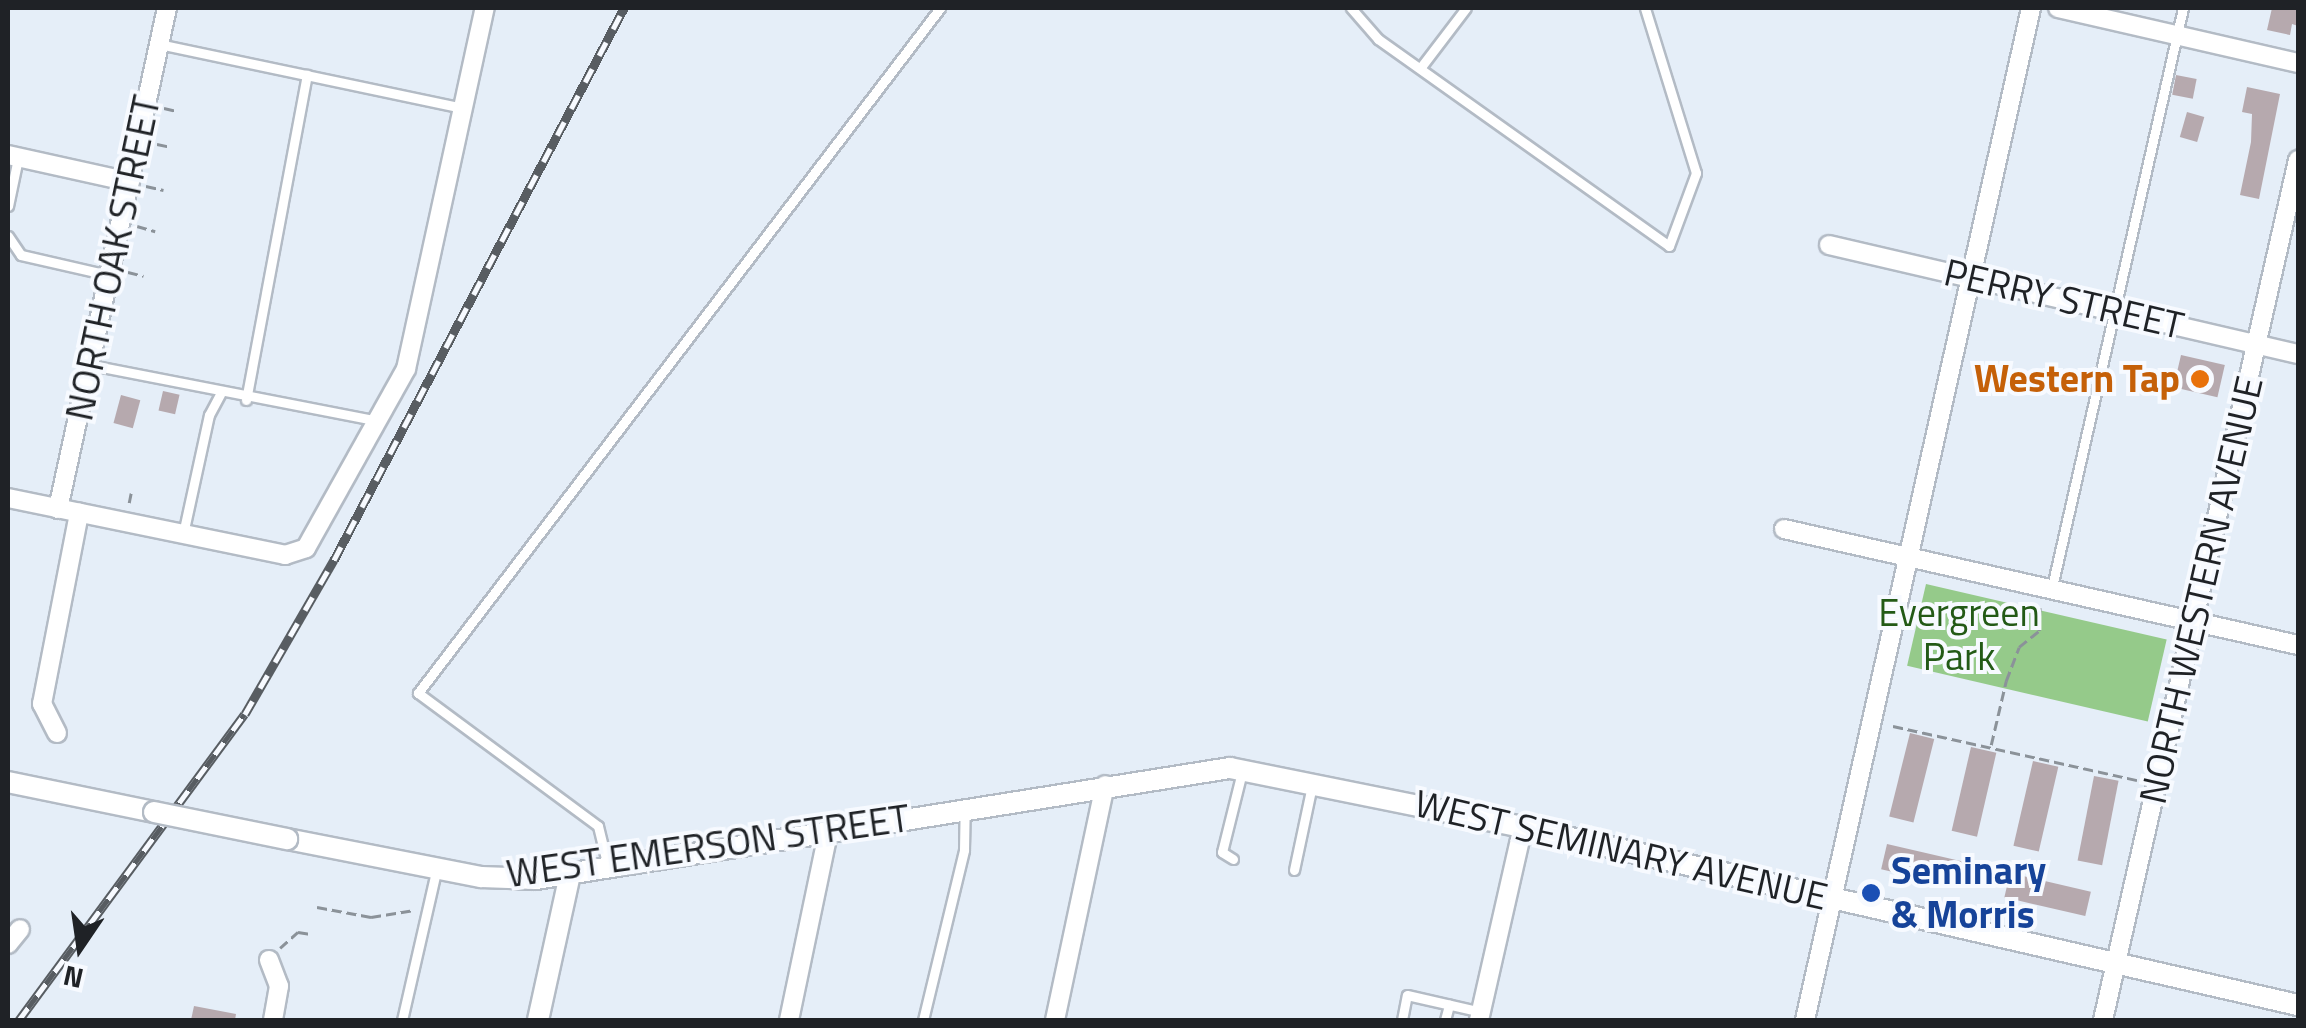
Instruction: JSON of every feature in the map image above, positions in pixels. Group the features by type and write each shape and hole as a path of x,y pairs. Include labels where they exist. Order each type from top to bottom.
{"street":[{"name":"NORTH OAK STREET","path":"58,509 91,365 119,274 166,8"},
{"path":"8,498 285,554 306,548 406,369 485,8"},
{"path":"1805,1020 2031,8"},
{"path":"2058,8 2298,63"},
{"path":"12,156 135,183"},
{"name":"NORTH WESTERN AVENUE","path":"2104,1020 2298,160"},
{"name":"PERRY STREET","path":"1829,245 2298,354"},
{"path":"57,733 42,704 79,514"},
{"path":"1784,529 1909,554 2298,645"},
{"name":"WEST EMERSON STREET","path":"8,782 437,868 510,879 570,874 1105,785 1242,770 1303,781"},
{"name":"WEST SEMINARY AVENUE","path":"1303,781 1523,826 2298,1005"},
{"path":"1055,1020 1105,785"},
{"path":"1480,1016 1523,826"},
{"path":"788,1020 828,833"},
{"path":"538,1020 570,874"},
{"path":"8,944 20,929"},
{"path":"270,960 280,986 272,1020"}],"lane":[{"path":"608,867 598,826 418,693 940,8"},
{"path":"1352,8 1378,39 1670,246 1696,174 1664,54 1644,8"},
{"path":"1421,67 1466,8"},
{"path":"2052,587 2183,8"},
{"path":"159,44 464,108"},
{"path":"246,400 308,75"},
{"path":"8,206 12,156"},
{"path":"8,236 21,255 119,274"},
{"path":"91,365 246,400 379,421"},
{"path":"183,534 209,416 220,394"},
{"path":"1233,859 1222,852 1242,770"},
{"path":"1294,870 1303,781"},
{"path":"923,1020 964,850 965,808"},
{"path":"402,1020 437,868"},
{"path":"1402,1020 1407,995 1480,1016"},
{"path":"1446,1020 1449,1005"}],"path":[{"path":"156,106 177,111"},
{"path":"148,142 170,147"},
{"path":"135,183 164,190"},
{"path":"131,226 155,230"},
{"path":"119,274 144,276"},
{"path":"128,504 131,493"},
{"path":"1991,746 2006,681 2020,647 2038,630 2040,608"},
{"path":"1893,726 2137,780"},
{"path":"317,906 372,918 422,909"},
{"path":"270,960 298,932 311,934"}],"green space":[{"name":"Evergreen Park","path":"1926,584 2167,640 2148,721 1907,666"}],"building":[{"path":"2272,8 2298,8 2298,26 2292,24 2290,35 2267,30"},
{"path":"2176,75 2197,79 2193,99 2172,95"},
{"path":"2247,87 2280,94 2259,199 2240,195 2251,142 2252,114 2242,112"},
{"path":"2187,112 2204,117 2197,142 2180,137"},
{"name":"Western Tap","path":"2181,355 2225,365 2217,397 2174,387"},
{"path":"163,391 180,395 175,414 159,410"},
{"path":"121,395 140,400 133,428 113,423"},
{"path":"1910,733 1934,739 1913,822 1889,816"},
{"path":"1971,747 1996,753 1977,837 1952,831"},
{"path":"2033,761 2058,767 2039,852 2013,846"},
{"path":"2094,776 2119,781 2102,865 2078,860"},
{"path":"1887,844 1967,862 1961,888 1881,869"},
{"path":"2010,873 2091,892 2085,916 2004,897"},
{"path":"194,1006 236,1014 235,1020 191,1020"}],"railway":[{"path":"19,1020 245,714 334,560 624,8"}],"place":[{"name":"Western Tap","path":"2200,379"},
{"name":"Seminary & Morris","path":"1871,893"}]}
